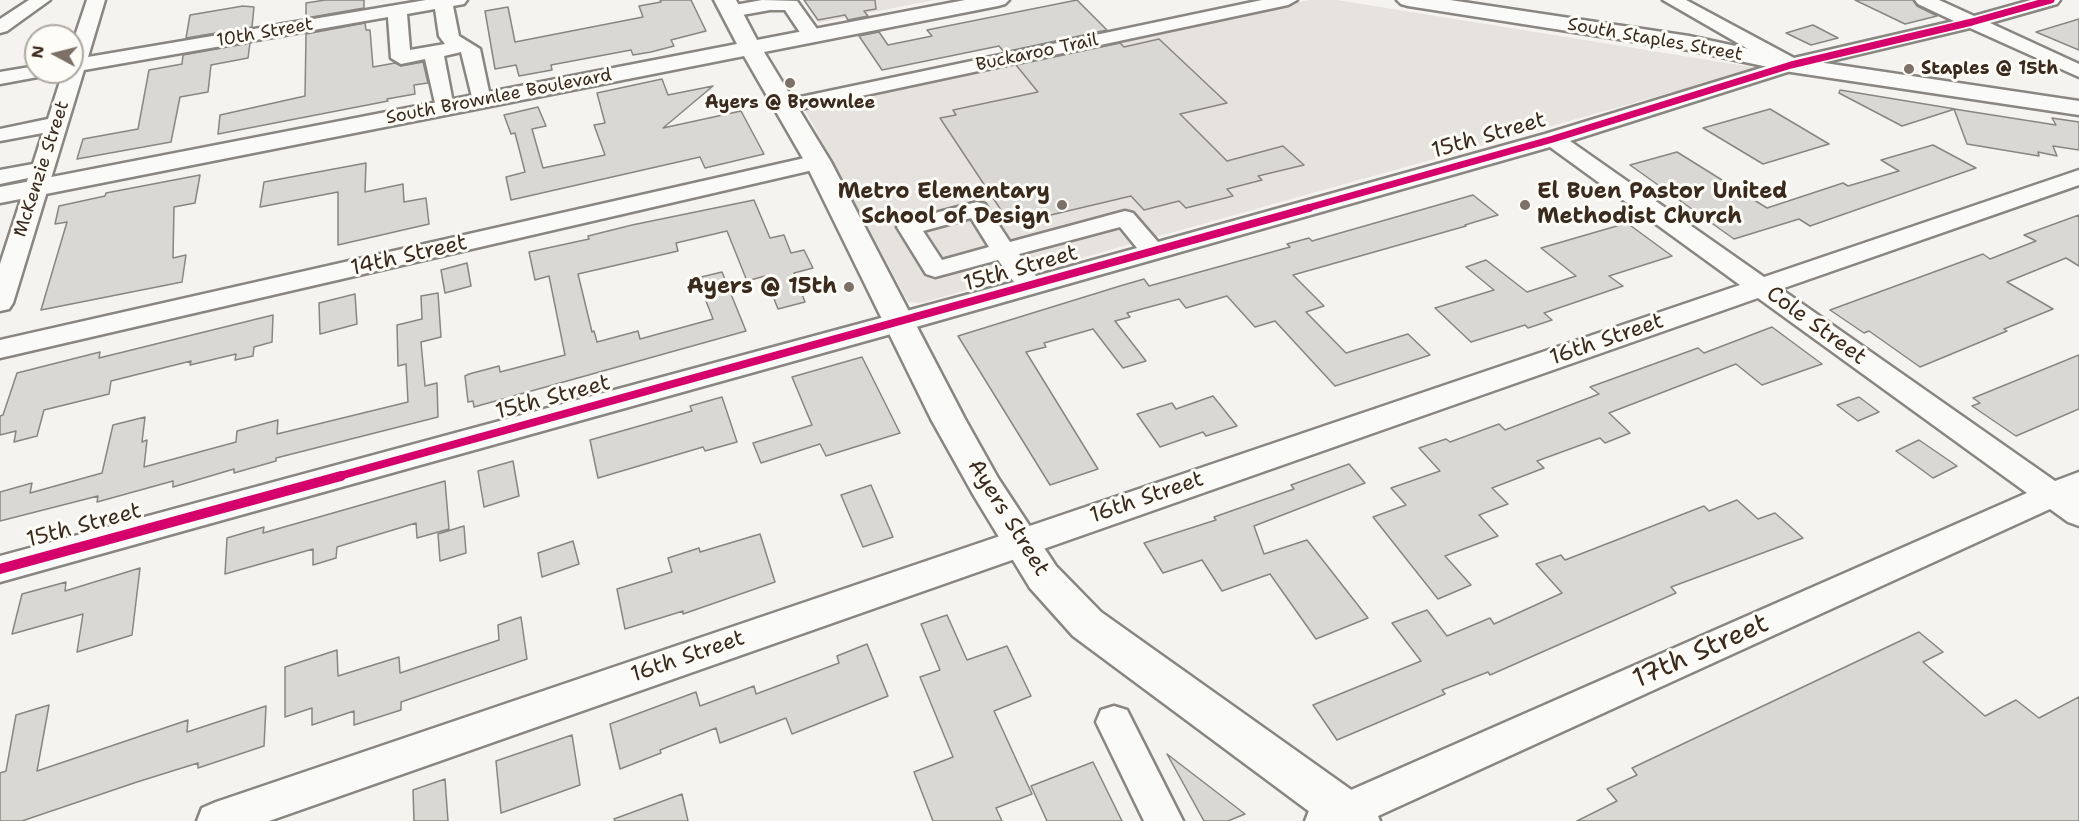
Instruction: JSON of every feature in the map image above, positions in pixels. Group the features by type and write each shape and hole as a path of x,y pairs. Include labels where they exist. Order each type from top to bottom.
{"main road":[{"name":"South Brownlee Boulevard","path":"0,195 38,179 444,108 812,36 955,4 998,0"},
{"name":"South Staples Street","path":"1408,0 1689,43 1791,65 2079,108"},
{"name":"Ayers Street","path":"728,6 750,48 818,162 948,419 1019,542 1043,577 1087,624 1341,818"}],"street":[{"path":"0,27 41,0"},
{"name":"McKenzie Street","path":"84,35 96,0"},
{"name":"Buckaroo Trail","path":"786,106 1288,0"},
{"path":"1672,0 1791,65"},
{"path":"1923,0 2079,71"},
{"name":"15th Street","path":"0,569 1153,252 1553,139 1791,65 1972,22 2051,0"},
{"path":"448,1 448,36 453,42 470,49 481,101"},
{"name":"10th Street","path":"84,63 448,1"},
{"path":"728,6 791,5 812,36"},
{"path":"397,10 401,58 464,46"},
{"path":"433,51 444,108"},
{"path":"0,78 24,74"},
{"name":"McKenzie Street","path":"0,303 5,272 68,84"},
{"path":"0,135 56,124"},
{"name":"Cole Street","path":"1553,139 1761,287 2070,498"},
{"name":"14th Street","path":"0,349 818,162"},
{"path":"0,177 38,179"},
{"name":"16th Street","path":"216,821 2079,177"},
{"path":"1030,286 1004,250 1125,218 1153,252"},
{"name":"17th Street","path":"1341,818 2070,498"},
{"path":"1114,722 1164,821"}],"shaded area":[{"path":"803,0 934,0 818,23"},
{"name":"Metro Elementary School of Design","path":"1309,0 1337,0 1758,68 921,303 908,302 804,108"}],"building":[{"path":"325,0 364,0 364,8 306,18 306,3"},
{"path":"660,0 691,0 706,31 671,40 674,46 651,52 633,55 631,50 551,65 552,70 519,76 516,65 495,69 485,11 508,7 515,42 643,17 639,6 661,2"},
{"path":"804,0 875,0 876,9 864,11 868,16 848,20 845,15 818,20"},
{"path":"1077,0 1107,30 1004,52 999,46 882,70 859,36 879,32 888,45 932,36 927,30"},
{"path":"1855,0 1913,0 1917,6 1937,16 1905,24"},
{"path":"243,6 254,7 252,27 186,38 190,15"},
{"path":"2079,19 2079,50 2036,32"},
{"path":"365,23 366,30 370,30 373,67 423,62 428,83 414,85 415,94 387,99 388,101 218,134 220,115 305,96 306,34"},
{"path":"1813,25 1838,38 1811,45 1786,33"},
{"path":"1159,39 1227,103 1180,114 1227,161 1283,146 1304,165 1258,176 1262,180 1227,189 1233,196 1186,208 1179,201 1144,210 1131,196 1038,218 1034,213 1007,219 940,118 956,115 953,110 1038,92 1016,65 1120,43 1124,47"},
{"path":"250,43 248,58 211,65 208,92 180,97 171,142 77,159 83,139 138,129 149,70 182,64 183,55"},
{"path":"662,79 668,95 713,86 663,128 741,111 764,154 705,168 700,157 511,200 506,177 525,172 515,133 511,134 504,115 538,107 546,126 532,129 543,168 605,155 594,125 605,123 597,93"},
{"path":"1840,90 1955,109 1902,126 1839,93"},
{"path":"1770,109 1829,144 1763,164 1703,128"},
{"path":"1954,109 2056,125 2052,118 2079,122 2079,150 2053,146 2057,156 2038,152 2039,156 1967,144"},
{"path":"1933,145 1976,168 1810,226 1799,219 1734,239 1630,165 1677,152 1767,208 1843,183 1848,186 1899,171 1881,160"},
{"path":"366,163 365,192 403,184 404,202 426,198 429,224 338,245 338,192 260,207 264,182"},
{"path":"200,175 195,203 174,207 173,258 186,255 182,282 41,310 67,222 55,224 59,206 105,196 106,193"},
{"path":"1473,195 1498,215 1293,275 1324,306 1306,312 1346,353 1408,334 1430,355 1335,386 1275,321 1255,327 1227,296 1186,308 1179,299 1127,313 1130,317 1115,321 1146,361 1123,368 1093,329 1044,343 1046,347 1026,352 1098,469 1050,485 958,336 1144,279 1149,286 1290,247 1287,244 1309,238 1312,241"},
{"path":"754,200 770,238 784,235 791,253 804,250 813,268 794,273 805,302 778,309 765,276 747,281 727,231 676,243 678,251 578,274 592,332 594,331 597,342 638,331 640,339 713,319 697,278 722,272 746,331 474,407 473,401 468,402 465,376 469,374 499,366 500,372 565,355 549,276 535,280 529,252 589,239 588,236 632,225"},
{"path":"2079,215 2079,266 2066,258 2007,282 2053,309 1920,367 1869,331 1864,333 1830,310 1983,254 1990,259 2036,241 2024,235"},
{"path":"1627,223 1672,256 1609,276 1623,286 1544,313 1552,320 1528,328 1525,325 1471,342 1435,308 1494,290 1466,267 1486,260 1527,292 1576,276 1541,248"},
{"path":"467,263 471,286 445,293 441,270"},
{"path":"438,293 441,337 421,342 425,386 437,383 438,417 276,458 276,461 234,473 234,469 173,487 173,481 97,502 98,496 0,521 0,492 32,483 30,493 102,473 113,425 145,417 142,442 147,440 144,467 236,442 237,431 278,420 277,434 408,402 406,364 398,366 397,325 422,319 421,296"},
{"path":"355,294 357,324 320,334 319,303"},
{"path":"273,315 272,342 254,347 253,356 235,360 236,354 190,365 191,361 111,381 109,394 44,410 37,436 14,442 16,431 0,435 0,416 3,415 17,373 100,352 99,358"},
{"path":"1772,327 1822,364 1762,385 1736,364 1609,413 1630,433 1605,443 1600,438 1537,461 1544,468 1492,488 1508,504 1479,515 1498,536 1445,556 1471,585 1438,599 1373,517 1406,505 1391,488 1440,471 1419,448 1446,439 1450,442 1499,424 1505,430 1599,394 1590,387 1698,348 1704,353"},
{"path":"2079,355 2079,409 2016,436 1972,406 1980,403 1973,398"},
{"path":"862,357 900,433 826,456 820,444 761,463 753,443 812,425 792,377"},
{"path":"1213,396 1237,426 1206,436 1203,432 1160,447 1137,414 1172,403 1176,409"},
{"path":"722,397 737,442 705,451 703,447 598,478 590,440 692,411 690,406"},
{"path":"1859,397 1879,412 1858,421 1837,405"},
{"path":"1919,440 1957,466 1933,478 1896,451"},
{"path":"513,461 519,496 484,507 478,471"},
{"path":"1349,464 1365,483 1254,526 1264,554 1307,540 1368,618 1316,639 1270,574 1222,591 1202,560 1163,573 1144,543 1216,520 1214,517 1294,489 1291,485"},
{"path":"445,481 449,529 417,538 416,523 337,547 336,558 313,565 313,549 225,574 227,538 264,527 263,533"},
{"path":"871,485 893,537 863,547 841,495"},
{"path":"1737,500 1758,519 1775,513 1803,538 1671,587 1676,593 1490,675 1488,672 1442,690 1445,694 1337,740 1313,705 1421,661 1392,623 1427,610 1447,636 1490,618 1494,624 1562,593 1536,564 1561,555 1565,560 1704,506 1709,511"},
{"path":"464,526 466,553 440,561 438,534"},
{"path":"760,534 775,582 683,614 683,611 625,629 617,589 672,572 668,558 699,548 700,552"},
{"path":"573,541 579,564 542,577 538,553"},
{"path":"140,568 132,635 77,652 83,614 12,634 22,594 66,582 65,591"},
{"path":"947,615 967,660 1007,646 1031,696 994,711 1032,794 996,808 1002,821 933,821 914,772 953,757 920,677 940,670 921,624"},
{"path":"521,617 527,659 401,702 401,710 354,725 354,711 312,725 312,708 285,717 285,667 337,650 338,676 399,657 400,673 499,640 498,625"},
{"path":"1919,632 1943,652 1923,662 1985,716 2016,700 2039,718 2079,697 2079,821 1577,821 1617,801 1607,789 1637,775 1632,768"},
{"path":"867,644 888,696 792,734 786,718 720,743 716,728 620,769 610,724 696,692 700,706 754,686 756,694 839,663 837,656"},
{"path":"49,705 37,771 188,720 187,732 266,706 264,746 198,768 198,763 22,821 0,821 0,773 6,771 16,715"},
{"path":"572,735 580,785 501,813 496,761"},
{"path":"1167,754 1245,814 1228,821 1204,821"},
{"path":"1093,762 1122,821 1047,821 1031,786"},
{"path":"445,779 448,821 414,821 413,790"},
{"path":"682,794 688,821 615,821 614,819"}],"cycle path":[{"path":"0,569 900,323 1553,139 1791,65 1972,22 2051,0"}],"place":[{"name":"Staples @ 15th","path":"1909,69"},
{"name":"Ayers @ Brownlee","path":"790,83"},
{"name":"Metro Elementary School of Design","path":"1062,205"},
{"name":"El Buen Pastor United Methodist Church","path":"1525,205"},
{"name":"Ayers @ 15th","path":"849,287"}]}
